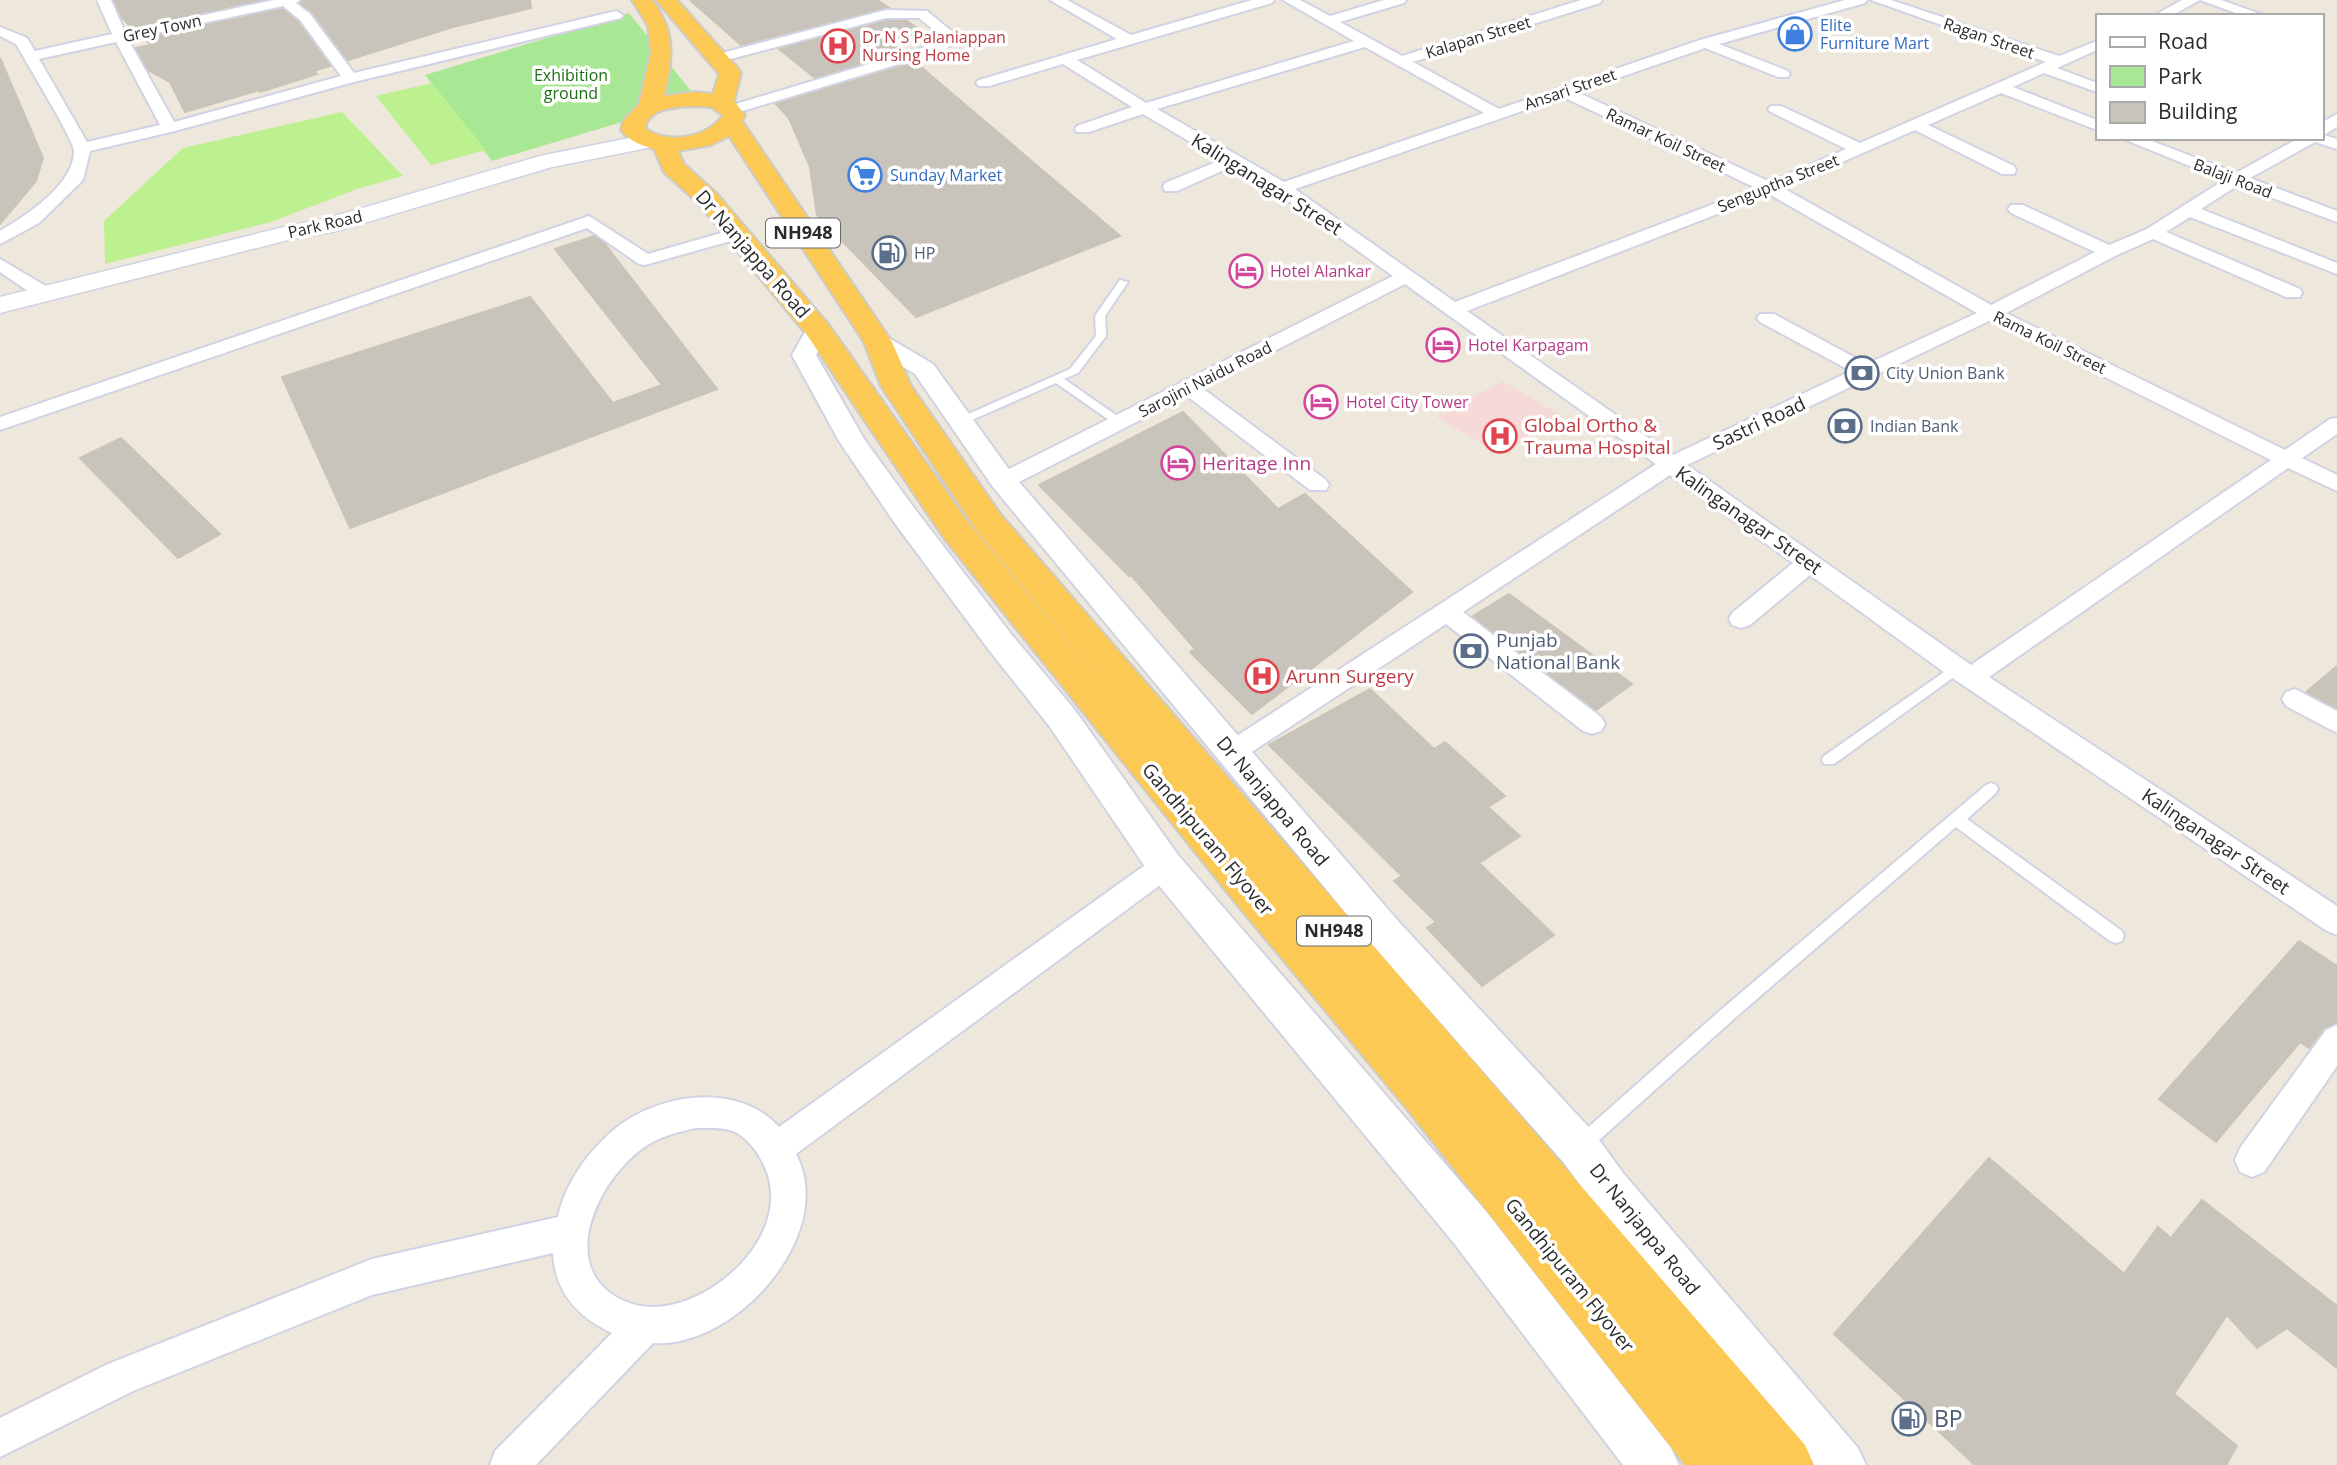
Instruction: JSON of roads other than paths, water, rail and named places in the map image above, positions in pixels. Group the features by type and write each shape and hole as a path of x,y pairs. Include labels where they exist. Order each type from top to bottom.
{"highway":[{"path":"641,116 663,57 660,33 642,0"},
{"path":"656,142 696,141 712,136 728,112 730,72 671,1"},
{"path":"641,116 678,100 695,99 728,112"},
{"name":"Dr Nanjappa Road","path":"728,112 878,342"},
{"name":"NH948","path":"641,116 632,130 638,136 656,142"},
{"name":"Dr Nanjappa Road","path":"656,142 673,167 708,199 818,330"},
{"name":"Gandhipuram Flyover","path":"818,330 880,392 1785,1465"},
{"name":"Gandhipuram Flyover","path":"878,342 880,392 956,530 1254,894 1425,1094 1721,1465"}],"main road":[{"path":"292,232 319,217 641,116"},
{"name":"Park Road","path":"0,305 292,232 328,226 548,161 656,142"}],"street":[{"path":"104,0 120,37 169,128"},
{"path":"1057,0 1130,41"},
{"path":"1213,0 1233,10"},
{"path":"984,83 1267,0"},
{"path":"1290,0 1497,114"},
{"path":"1328,21 1399,0"},
{"name":"Kalapan Street","path":"1401,61 1595,0"},
{"name":"Ansari Street","path":"1282,188 1705,43 1860,0"},
{"name":"Ragan Street","path":"1878,0 2061,62"},
{"path":"2164,14 2193,0"},
{"path":"2207,0 2252,14"},
{"path":"287,1 305,17 350,78"},
{"name":"Grey Town","path":"31,56 287,1"},
{"path":"719,58 886,14 922,14 954,39 937,48 728,112"},
{"path":"82,148 169,128 350,78 615,15"},
{"path":"0,30 22,41 82,148 77,176 33,219 0,239"},
{"path":"1083,129 1144,108 1366,42"},
{"path":"1705,43 1783,75"},
{"name":"Senguptha Street","path":"1454,309 1770,188 2096,45"},
{"name":"Kalinganagar Street","path":"1066,60 1282,188 1964,673 2337,922"},
{"path":"2046,69 2096,88"},
{"path":"2002,88 2096,125"},
{"name":"Ramar Koil Street","path":"1563,91 1770,188"},
{"path":"1776,109 1860,149"},
{"path":"1916,125 2008,170"},
{"name":"Balaji Road","path":"2135,140 2337,217"},
{"name":"Sastri Road","path":"1232,752 1670,465 2153,233 2235,180 2307,140"},
{"path":"1171,187 1234,160"},
{"name":"Rama Koil Street","path":"1770,188 1991,313 2337,484"},
{"path":"2017,209 2109,252"},
{"path":"2188,210 2337,270"},
{"path":"0,424 589,222 645,260 735,234"},
{"path":"2153,233 2292,293"},
{"path":"0,264 47,295"},
{"name":"Sarojini Naidu Road","path":"1003,481 1407,276"},
{"path":"1767,318 1867,372"},
{"name":"Dr Nanjappa Road","path":"818,330 804,355 852,441 1000,642 1062,718 1165,866 1469,1226 1654,1465"},
{"name":"Dr Nanjappa Road","path":"878,342 924,369 1003,481 1386,934 1579,1147 1608,1188 1841,1465"},
{"path":"1188,387 1318,485"},
{"path":"1964,673 2337,424"},
{"path":"1741,619 1809,563"},
{"path":"1447,612 1592,724"},
{"path":"2295,699 2337,723"},
{"path":"777,1148 1165,866"},
{"path":"2252,1160 2337,1040"},
{"path":"696,1112 728,1114 756,1126 777,1148 788,1177 787,1211 775,1247 752,1281 719,1307 681,1324 643,1326 610,1317 584,1295 571,1266 569,1232 580,1197 601,1164 629,1138 661,1121 696,1112"},
{"path":"0,1438 121,1377 372,1277 569,1232"},
{"path":"509,1465 643,1326"}],"lane":[{"path":"961,421 1074,371 1101,336 1100,316 1123,282"},
{"path":"1057,379 1119,422"},
{"path":"1829,760 1964,673"},
{"path":"1579,1147 1730,1013 1991,789"},
{"path":"1956,819 2116,936"}],"place":[{"name":"Elite Furniture Mart","path":"1795,34"},
{"name":"Dr N S Palaniappan Nursing Home","path":"838,46"},
{"name":"Sunday Market","path":"865,175"},
{"name":"HP","path":"889,253"},
{"name":"Hotel Alankar","path":"1246,271"},
{"name":"Hotel Karpagam","path":"1443,345"},
{"name":"City Union Bank","path":"1862,373"},
{"name":"Hotel City Tower","path":"1321,402"},
{"name":"Indian Bank","path":"1845,426"},
{"name":"Global Ortho & Trauma Hospital","path":"1500,436"},
{"name":"Heritage Inn","path":"1178,463"},
{"name":"Punjab National Bank","path":"1471,651"},
{"name":"Arunn Surgery","path":"1262,676"},
{"name":"BP","path":"1909,1419"}],"park label":[{"name":"Exhibition ground","path":"571,84"}]}
